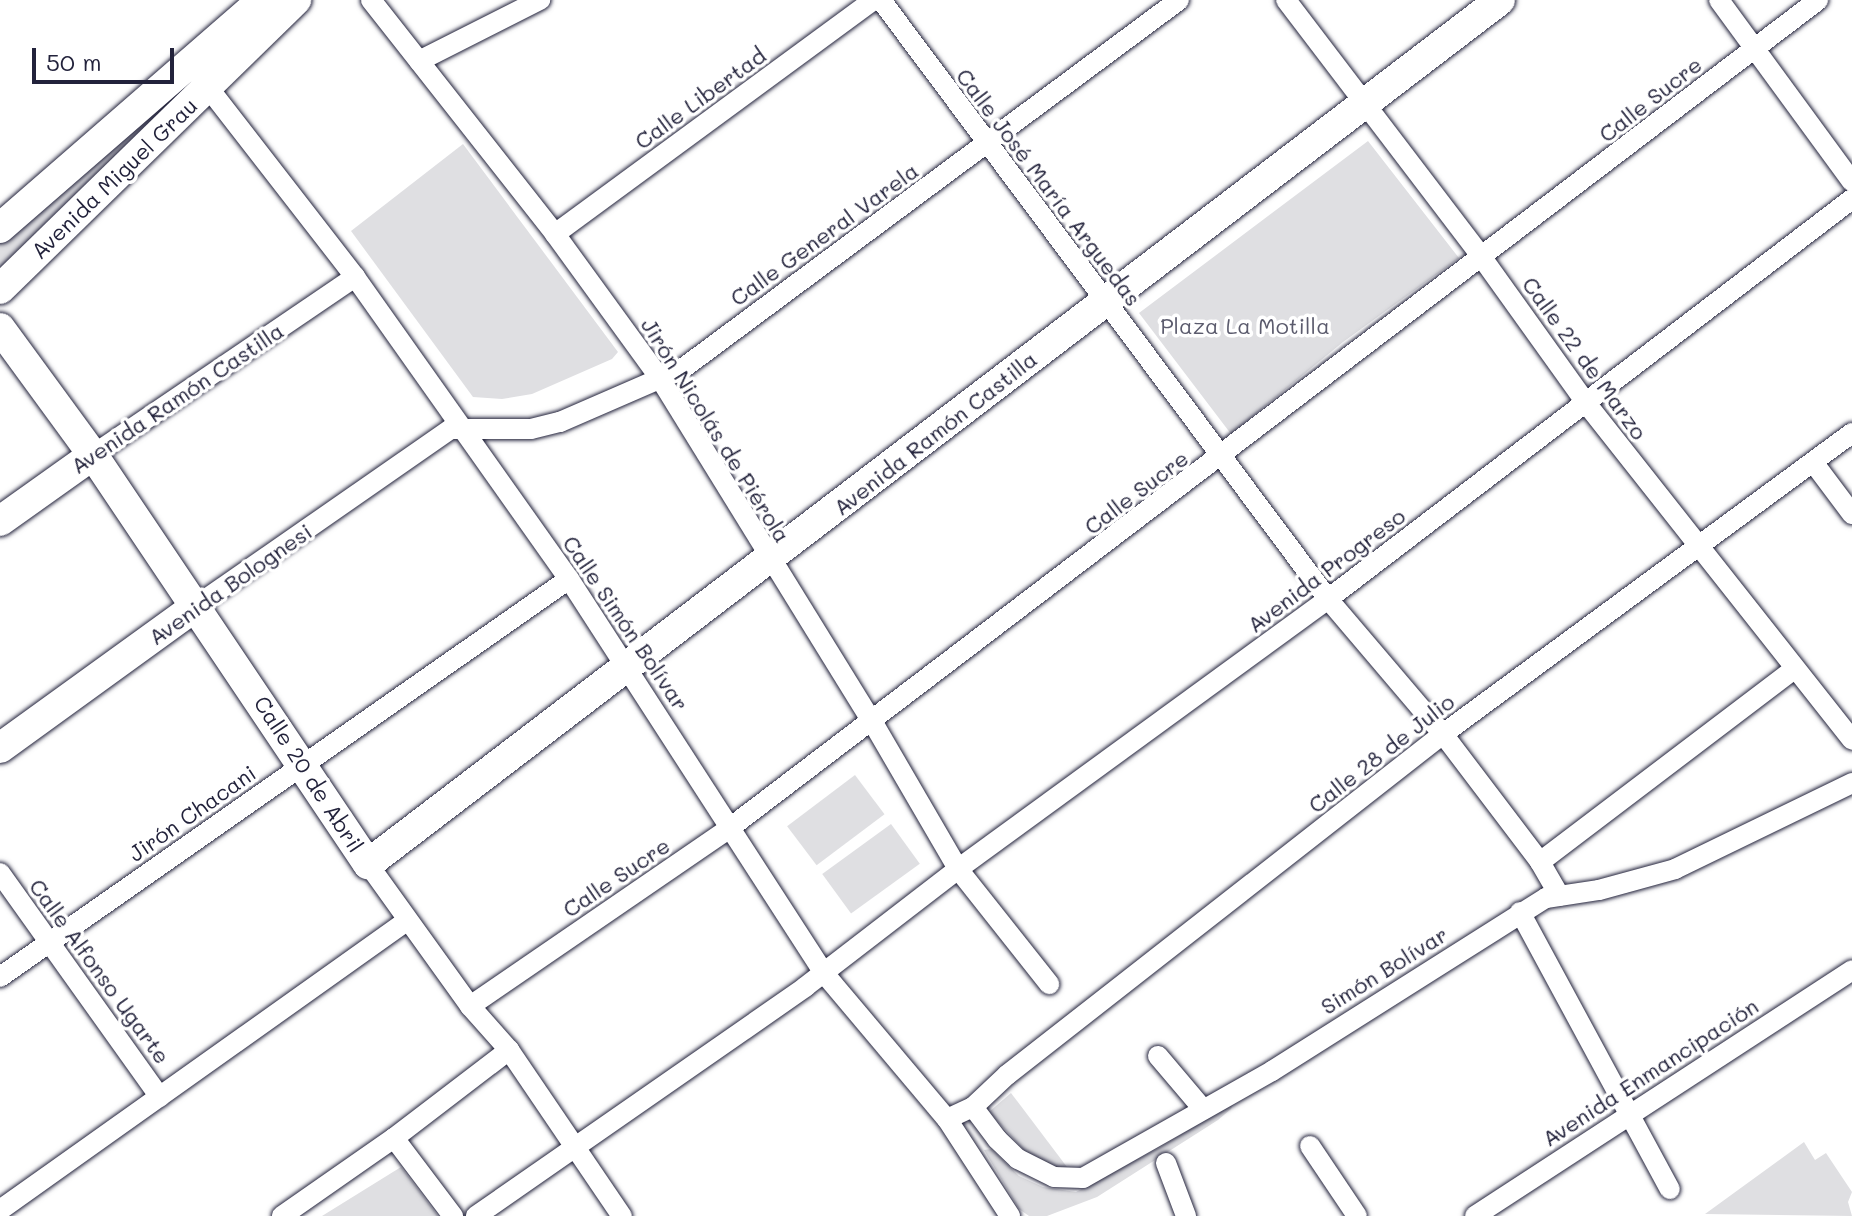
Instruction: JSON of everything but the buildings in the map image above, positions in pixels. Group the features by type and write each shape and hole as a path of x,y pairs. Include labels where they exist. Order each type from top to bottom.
{"main road":[{"name":"Avenida Miguel Grau","path":"0,289 199,75 262,0"},
{"name":"Avenida Miguel Grau","path":"0,228 296,0"},
{"name":"Avenida Ramón Castilla","path":"368,864 771,561 1500,0"},
{"name":"Calle 20 de Abril","path":"0,328 93,455 304,763 368,864"},
{"name":"Avenida Ramón Castilla","path":"0,521 93,455"},
{"name":"Avenida Bolognesi","path":"0,748 196,606"}],"street":[{"name":"Jirón Nicolás de Piérola","path":"371,0 555,234 661,380 872,721 958,869 1049,984"},
{"path":"419,61 540,0"},
{"name":"Calle Libertad","path":"555,234 873,0"},
{"name":"Calle José María Arguedas","path":"881,0 1328,599 1443,734 1540,862 1560,896"},
{"name":"Calle General Varela","path":"463,429 531,429 550,425 682,369 1179,0"},
{"name":"Calle 22 de Marzo","path":"1286,0 1483,259 1586,403 1852,740"},
{"path":"1719,0 1852,182"},
{"name":"Calle Sucre","path":"470,1006 731,827 1483,259 1818,0"},
{"name":"Calle Simón Bolívar","path":"199,75 355,277 569,579 823,972 947,1119 1010,1216"},
{"name":"Avenida Progreso","path":"476,1216 823,972 958,869 1328,599 1852,199"},
{"name":"Avenida Ramón Castilla","path":"93,455 355,277"},
{"name":"Avenida Bolognesi","path":"196,606 451,429 463,429"},
{"name":"Calle 28 de Julio","path":"947,1119 973,1107 1007,1075 1443,734 1700,548 1852,433"},
{"path":"1813,462 1852,514"},
{"name":"Jirón Chacani","path":"0,977 569,579"},
{"path":"1540,862 1794,669"},
{"name":"Simón Bolívar","path":"973,1107 997,1139 1018,1159 1043,1173 1069,1180 1083,1178 1272,1071 1546,898 1610,888 1675,869 1852,783"},
{"name":"Calle 20 de Abril","path":"368,864 470,1006 509,1050 622,1216"},
{"name":"Calle Alfonso Ugarte","path":"0,873 160,1097"},
{"path":"1520,912 1670,1189"},
{"path":"0,1210 407,921"},
{"name":"Avenida Enmancipación","path":"1475,1216 1629,1112 1852,970"},
{"path":"282,1216 394,1138 509,1050"},
{"path":"1158,1056 1203,1109"},
{"path":"394,1138 453,1216"},
{"path":"1310,1146 1357,1216"},
{"path":"1166,1163 1186,1216"}],"green space":[{"path":"168,95 177,105 0,269 0,242"},
{"name":"Plaza La Motilla","path":"1368,141 1459,258 1343,342 1231,434 1139,313"},
{"path":"463,144 618,352 612,359 532,394 502,399 473,397 351,231"},
{"path":"855,775 884,814 817,865 787,826"},
{"path":"891,824 920,864 851,914 822,874"},
{"path":"1011,1093 1070,1171 1048,1165 1025,1151 989,1112"},
{"path":"1234,1102 1231,1109 1218,1120 1097,1197 1047,1216 1029,1216 1019,1209 984,1150 991,1149 1019,1176 1043,1187 1076,1192 1159,1148"},
{"path":"1804,1142 1815,1160 1826,1153 1852,1192 1848,1202 1852,1216 1705,1214"},
{"path":"401,1167 438,1216 322,1216"}]}
